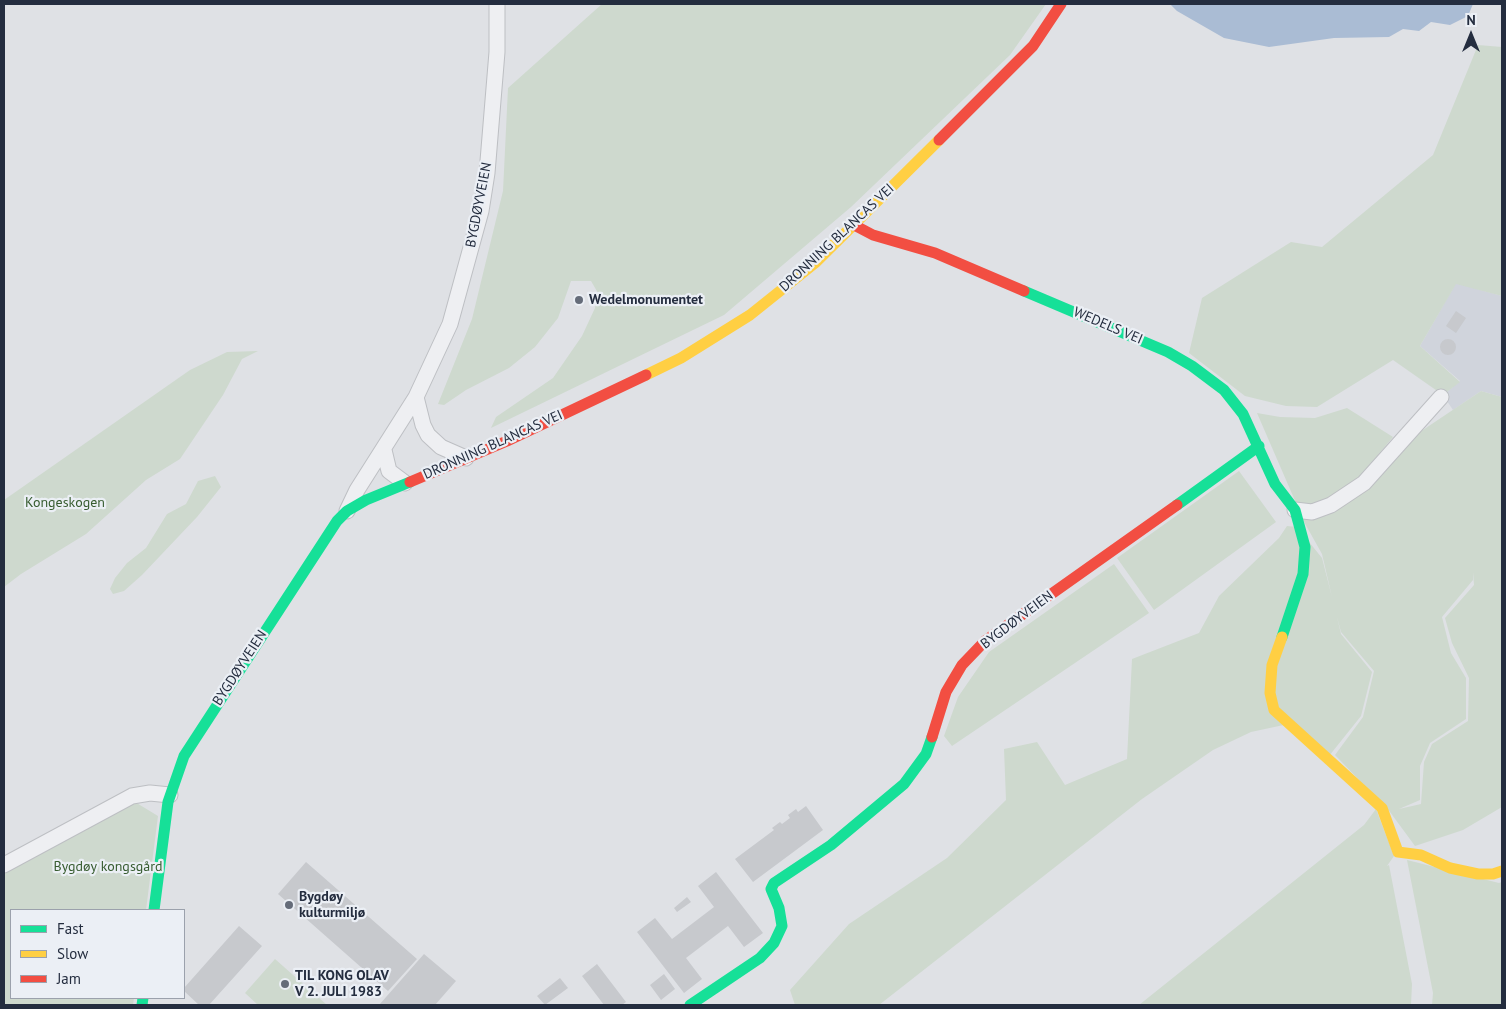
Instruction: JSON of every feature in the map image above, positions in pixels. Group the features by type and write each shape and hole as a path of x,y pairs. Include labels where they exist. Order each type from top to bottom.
{"street":[{"name":"BYGDØYVEIEN","path":"154,909 170,795 180,765 198,732 328,532 347,511 357,490 416,397 450,324 481,211 487,173 495,82 497,4"},
{"name":"DRONNING BLANCAS VEI","path":"347,511 366,500 466,458 656,371 704,345 750,315 794,281 854,225 1034,46 1061,4"},
{"name":"WEDELS VEI","path":"854,225 873,235 935,254 1168,352 1192,366 1224,390 1243,414 1275,484 1295,510 1305,547 1303,574 1272,666 1270,693 1274,710 1382,808 1398,852 1421,855 1450,868 1478,874 1494,874 1502,871"},
{"path":"416,397 423,425 428,435 441,448 466,458"},
{"path":"1295,510 1312,512 1331,505 1364,483 1441,397"},
{"name":"BYGDØYVEIEN","path":"690,1005 760,958 774,943 782,926 779,908 771,889 774,884 830,845 904,784 926,754 946,692 962,665 986,641 1259,446"},
{"path":"384,450 389,471 405,483"},
{"path":"4,865 132,796 150,792 170,795"}],"shaded area":[{"path":"1456,283 1502,296 1502,397 1481,391 1453,410 1443,395 1460,381 1420,346"}],"green space":[{"path":"602,4 1046,4 1010,55 851,207 724,315 491,428 496,417 553,378 582,336 595,308 598,293 591,281 571,281 558,318 535,347 509,368 466,390 444,405 438,404 472,319 503,191 508,88"},
{"path":"1478,45 1502,47 1502,296 1456,284 1420,346 1460,382 1443,395 1393,360 1317,407 1286,406 1245,396 1189,353 1202,298 1291,242 1322,247 1433,155"},
{"name":"Kongeskogen","path":"258,351 242,359 223,395 180,459 146,480 86,534 21,574 4,587 4,500 190,370 227,352"},
{"path":"1481,391 1502,397 1502,807 1463,830 1415,846 1390,812 1335,755 1363,717 1374,671 1341,632 1337,617 1341,634 1372,672 1361,716 1329,756 1293,723 1251,732 1213,750 1142,799 879,1005 795,1005 790,990 849,924 947,858 1006,800 1004,749 1037,742 1065,785 1127,759 1132,659 1199,633 1219,596 1279,538 1287,526 1297,527 1322,558 1332,597 1322,554 1303,520 1411,438","holes":["1473,572 1474,585 1445,618 1452,643 1469,678 1468,721 1432,744 1424,762 1421,804 1399,809 1420,800 1420,766 1430,743 1466,719 1466,678 1451,653 1442,617 1473,580"]},
{"path":"1347,408 1393,437 1357,480 1323,501 1306,506 1296,503 1257,413 1280,417 1315,418"},
{"path":"1239,471 1276,522 1154,610 1117,558"},
{"path":"215,476 221,487 197,517 142,575 124,591 113,594 110,589 115,578 127,563 146,548 167,514 186,504 198,481"},
{"path":"1114,564 1149,613 952,746 944,736 958,697 989,652"},
{"name":"Bygdøy kongsgård","path":"135,802 158,816 146,909 10,909 10,999 134,999 133,1005 4,1005 4,874"},
{"path":"1376,809 1394,856 1387,866 1389,865 1412,984 1411,1005 1139,1005 1364,825"},
{"path":"1407,860 1499,883 1502,882 1502,1005 1432,1005 1433,993"},
{"path":"275,959 327,1005 258,1005 245,993"}],"water":[{"path":"1170,4 1473,4 1468,16 1450,25 1431,22 1419,31 1403,29 1389,37 1334,38 1269,47 1224,38 1177,11"}],"building":[{"path":"1456,311 1466,318 1456,333 1446,326"},
{"path":"1445,339 1451,339 1456,344 1454,353 1445,355 1440,350 1440,344"},
{"path":"806,806 823,830 753,882 735,859 774,830 772,828 780,822 782,824 790,818 788,815 796,809 798,812"},
{"path":"306,862 417,959 388,991 278,894"},
{"path":"716,872 763,933 744,947 728,926 686,958 702,979 684,993 637,932 655,918 672,939 714,907 698,886"},
{"path":"687,897 691,902 677,912 674,908"},
{"path":"239,926 262,946 209,1005 199,1005 185,992 185,987"},
{"path":"424,954 456,981 435,1005 379,1005"},
{"path":"597,964 626,1002 622,1005 604,1005 582,976"},
{"path":"664,974 675,989 661,1000 650,985"},
{"path":"560,978 568,988 545,1005 537,996"}],"traffic: fast":[{"path":"1024,291 1168,352 1192,366 1224,390 1243,414 1275,484 1295,510 1305,547 1303,574 1282,637"},
{"path":"1177,505 1259,446"},
{"path":"154,909 168,802 184,756 337,521 347,511 366,500 410,482"},
{"path":"690,1005 760,958 774,943 782,926 779,908 771,889 774,883 831,845 904,784 926,754 932,737"},
{"path":"142,1005 143,999"}],"traffic: slow":[{"path":"646,375 681,358 750,315 815,263 939,140"},
{"path":"1282,637 1272,665 1270,693 1274,710 1382,808 1398,852 1421,855 1450,868 1478,874 1493,874 1502,871"}],"traffic: jam":[{"path":"939,140 1033,46 1061,4"},
{"path":"854,225 873,235 935,253 1024,291"},
{"path":"410,482 507,441 646,375"},
{"path":"932,737 946,692 962,665 985,641 1177,505"}],"place":[{"name":"Wedelmonumentet","path":"579,300"},
{"name":"Bygdøy kulturmiljø","path":"289,905"},
{"name":"TIL KONG OLAV V 2. JULI 1983","path":"285,984"}]}
